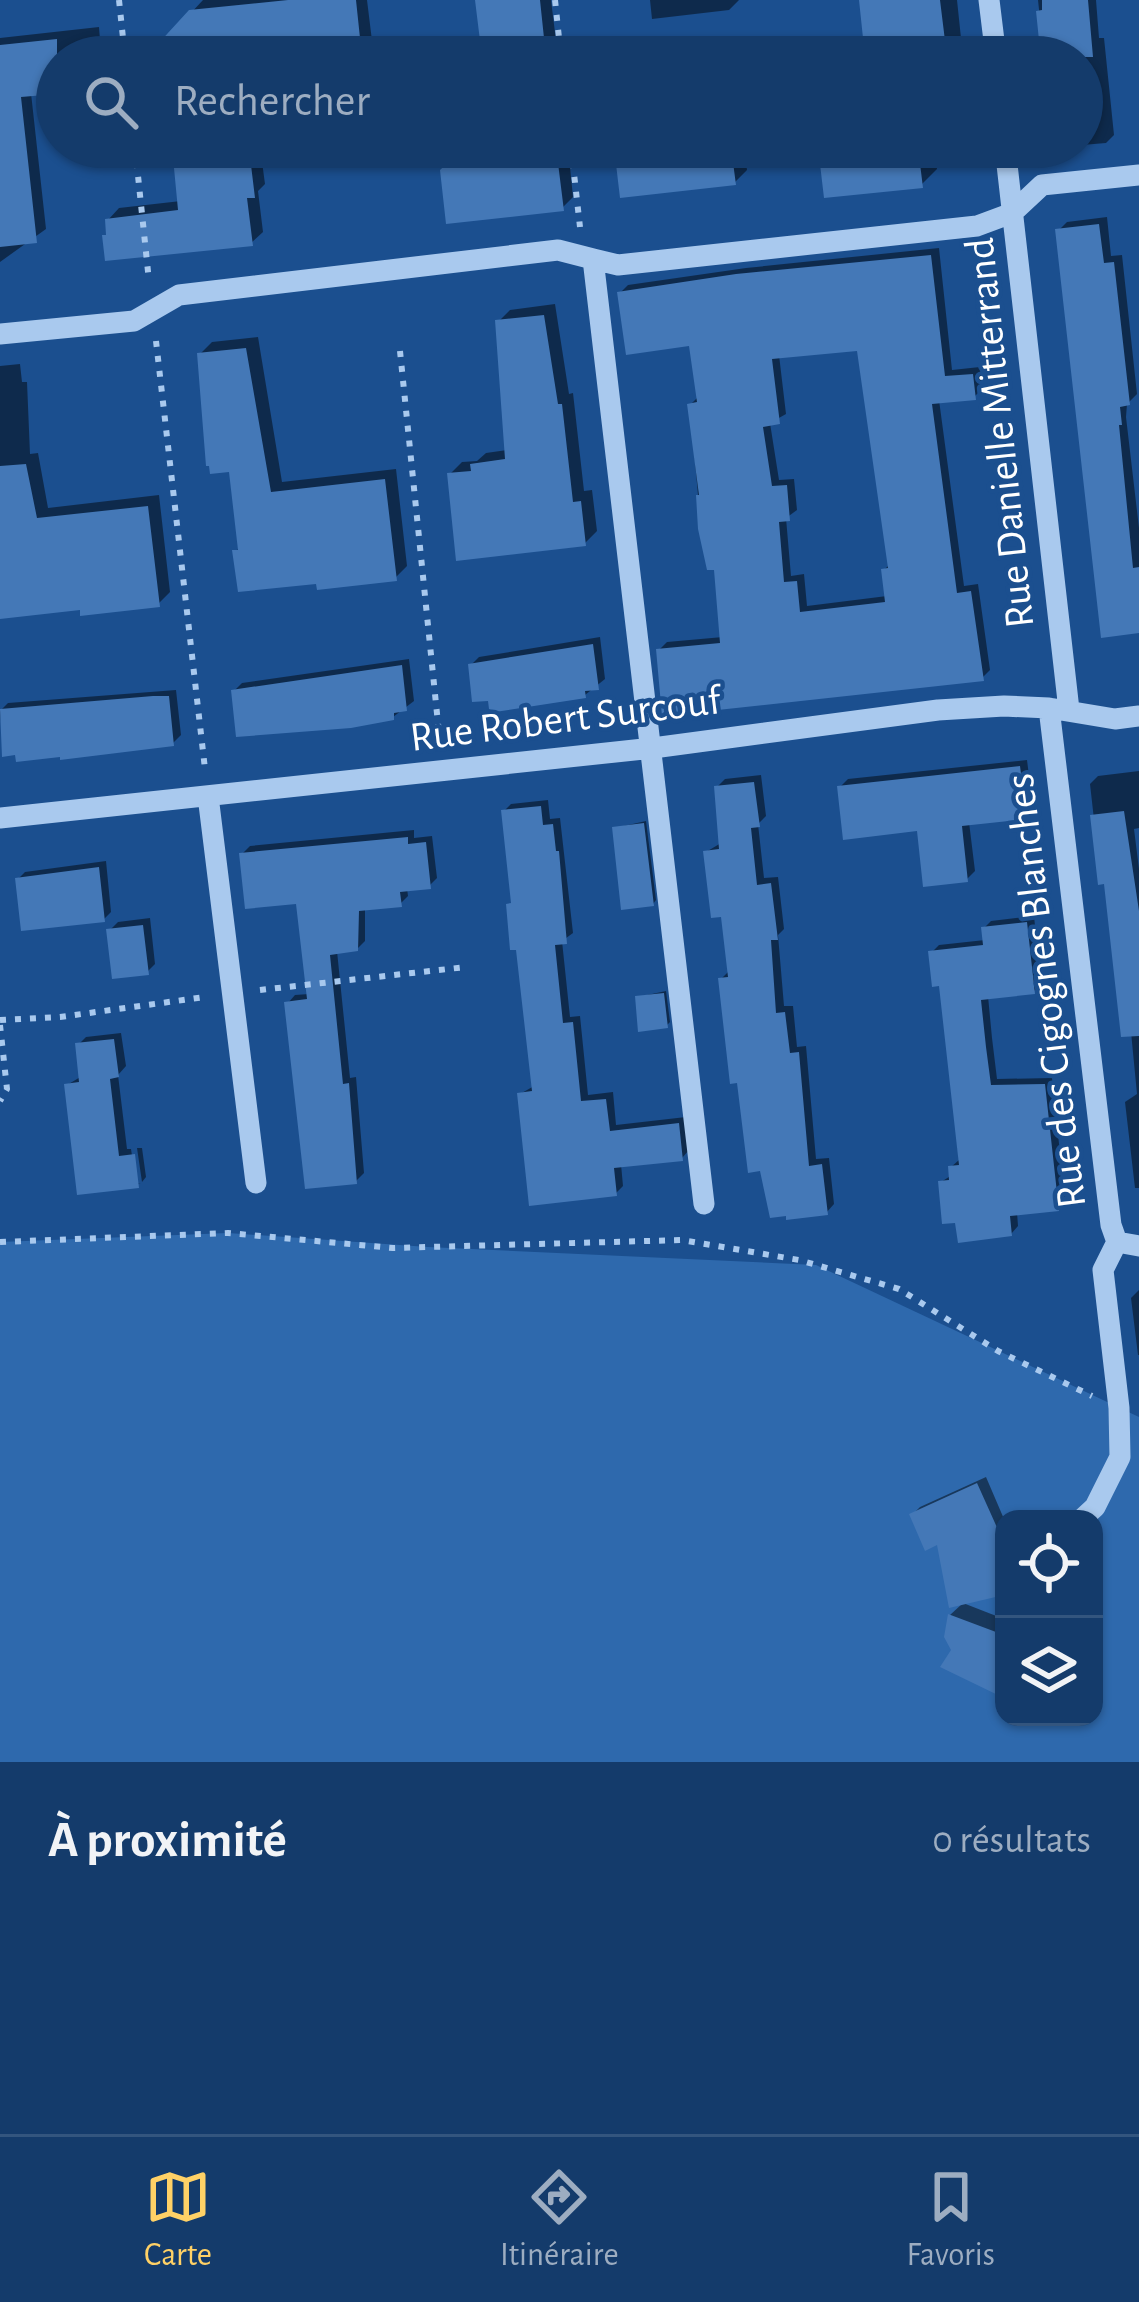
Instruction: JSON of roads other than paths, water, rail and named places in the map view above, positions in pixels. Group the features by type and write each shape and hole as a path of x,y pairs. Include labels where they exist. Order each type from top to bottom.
{"street":[{"path":"989,0 993,36"},
{"name":"Rue Danielle Mitterrand","path":"1007,168 1059,709"},
{"path":"0,334 134,322 178,295 558,250 618,265 977,226 1012,213 1042,185 1139,175"},
{"path":"588,257 653,748 704,1204"},
{"name":"Rue Robert Surcouf","path":"0,818 653,748 938,710 1059,709 1115,718 1139,716"},
{"name":"Rue des Cigognes Blanches","path":"1059,709 1111,1225 1128,1244"},
{"path":"208,796 256,1184"},
{"path":"1093,1510 1120,1457 1103,1270 1128,1244"}]}
